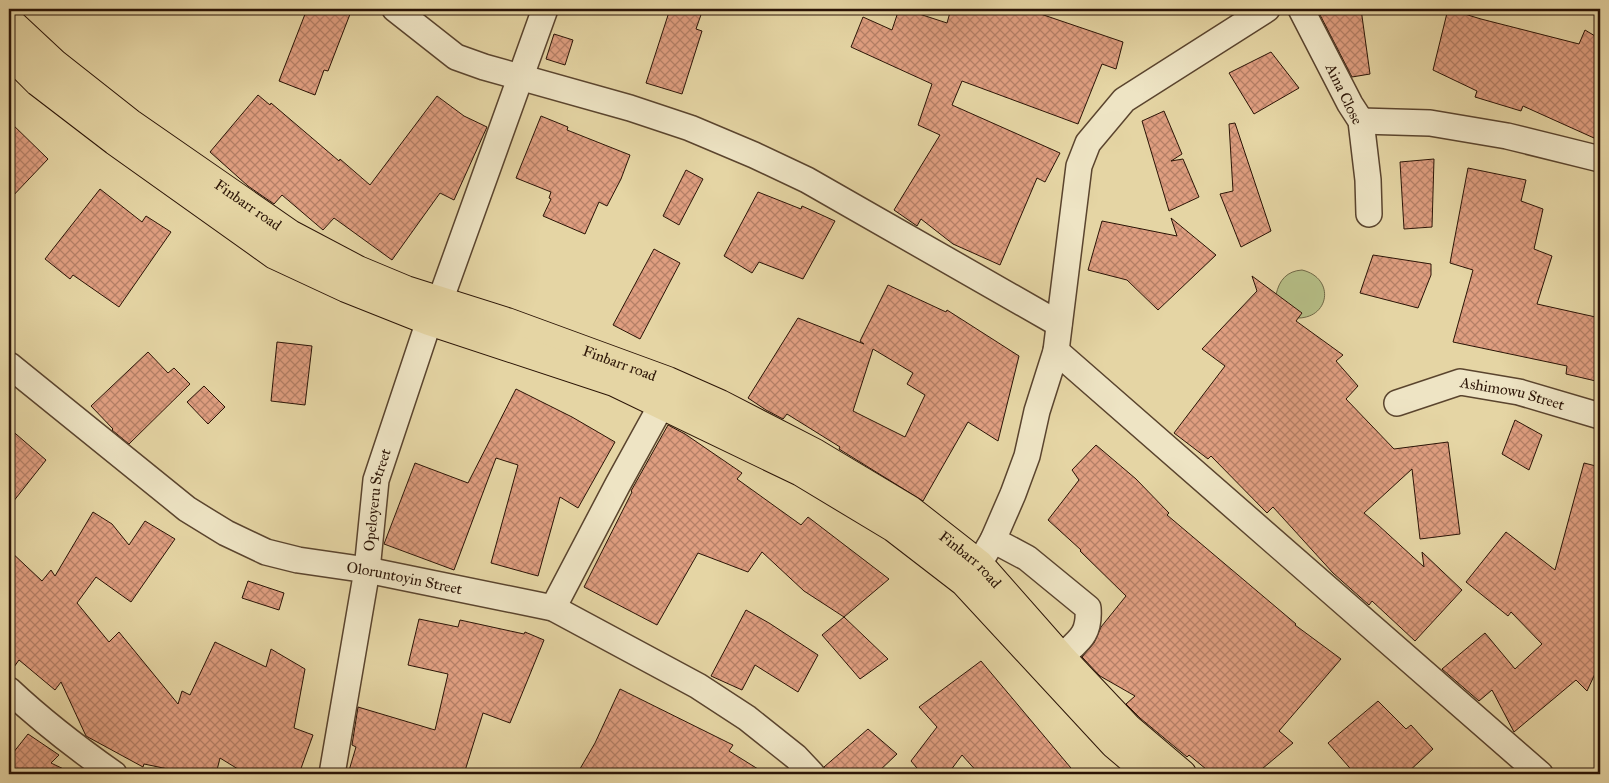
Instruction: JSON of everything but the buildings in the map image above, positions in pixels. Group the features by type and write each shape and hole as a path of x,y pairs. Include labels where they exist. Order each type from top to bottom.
{"main road":[{"name":"Finbarr road","path":"9,21 54,63 282,245"},
{"name":"Finbarr road","path":"9,53 38,82 115,141 282,245 346,288 435,311 507,322 668,382 720,404 815,453 910,510 979,564 1129,729 1182,774"},
{"name":"Finbarr road","path":"435,311 614,382 662,404 801,472 894,528 964,582 1114,744 1149,774"}],"street":[{"path":"395,9 456,57 484,67 630,108 682,125 754,155 807,180 1058,324"},
{"name":"Opeloyeru Street","path":"332,774 367,570 376,480 435,311 545,9"},
{"path":"979,564 993,540 1027,456 1037,411 1056,352 1079,166 1088,143 1124,100 1267,9"},
{"name":"Aina Close","path":"1301,9 1350,104 1361,121 1368,180 1369,214"},
{"path":"1361,121 1430,122 1507,136 1600,159"},
{"path":"1056,352 1540,774"},
{"name":"Oloruntoyin Street","path":"9,365 187,509 226,533 266,552 298,560 367,570 553,608 698,686 739,712 796,757 812,774"},
{"name":"Ashimowu Street","path":"1397,403 1460,382 1519,392 1600,416"},
{"path":"553,608 662,404"},
{"path":"993,540 1027,558 1088,608 1089,622 1084,636 1062,657"},
{"path":"9,690 48,725 114,774"}],"green space":[{"path":"1302,270 1313,274 1320,281 1324,289 1324,298 1322,306 1316,312 1307,317 1295,318 1276,295 1279,285 1288,274"}]}
